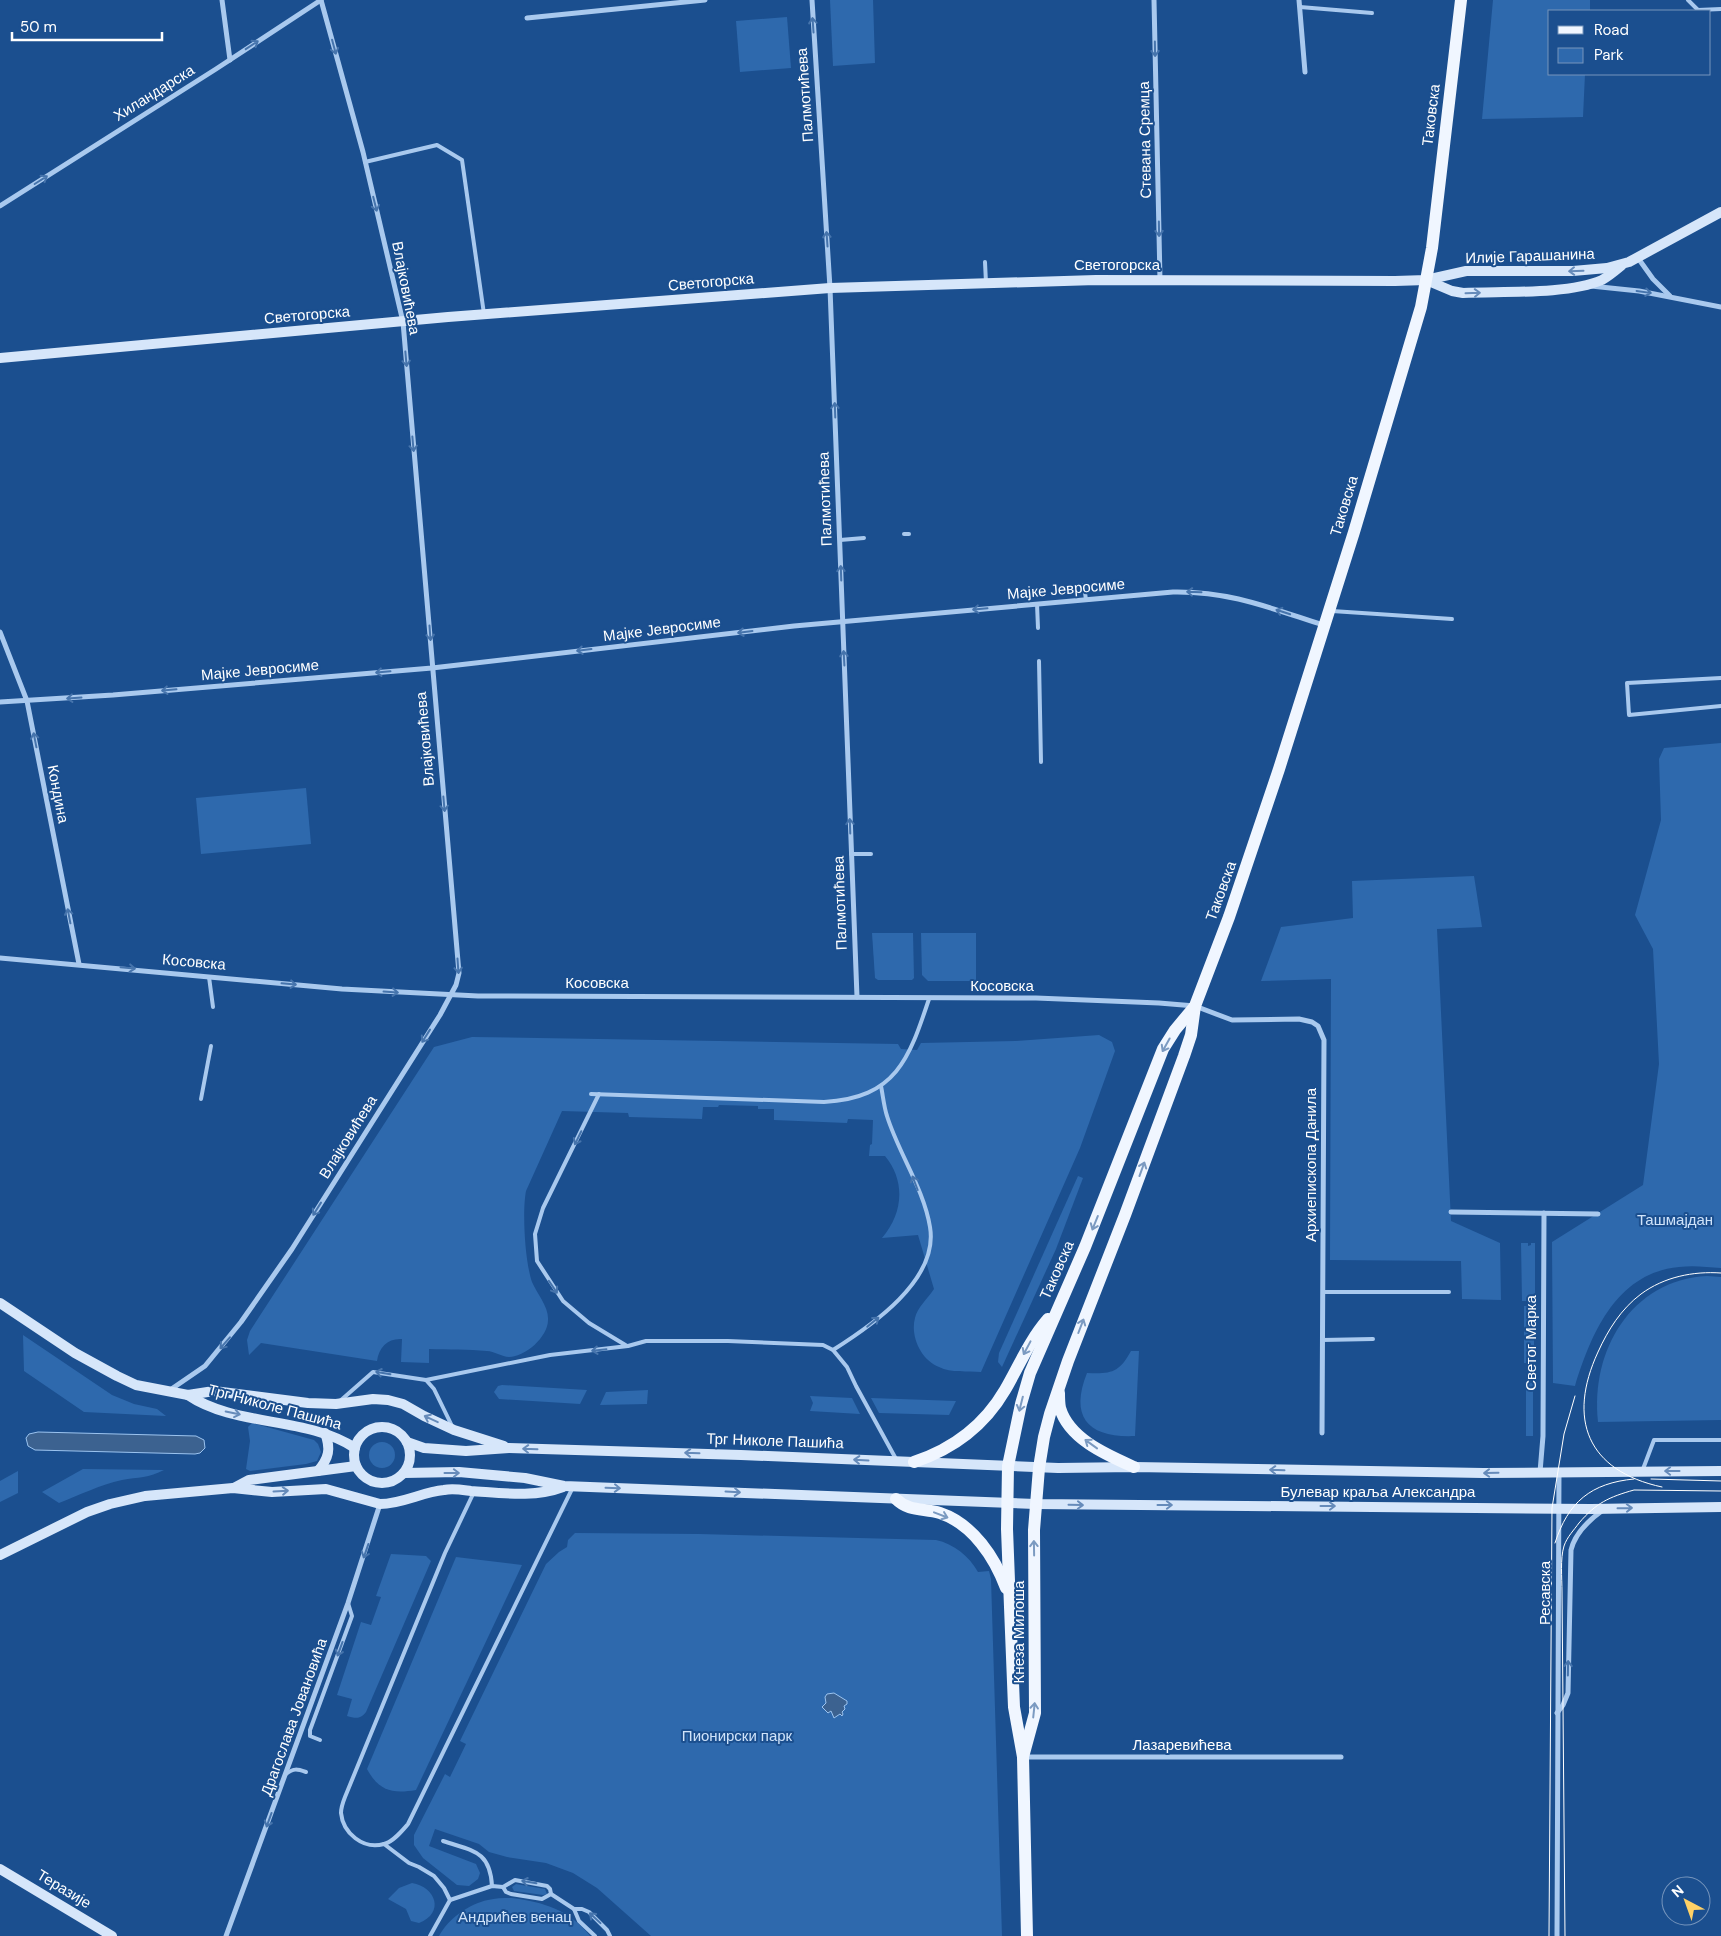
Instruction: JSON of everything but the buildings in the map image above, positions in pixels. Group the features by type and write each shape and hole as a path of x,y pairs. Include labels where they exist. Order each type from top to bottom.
{"main road":[{"name":"Таковска","path":"1035,1504 1044,1437 1059,1389 1184,1056 1195,1006 1258,834 1376,458 1421,307 1462,0"},
{"path":"1624,264 1721,212"},
{"name":"Илије Гарашанина","path":"1426,280 1466,271 1588,270 1624,264"},
{"name":"Илије Гарашанина","path":"1426,280 1452,292 1463,293 1558,289 1582,286 1602,280 1624,264"},
{"name":"Светогорска","path":"0,358 484,314 830,288 1096,280 1426,280"},
{"name":"Таковска","path":"1008,1503 1008,1466 1021,1404 1030,1373 1092,1230 1163,1049 1175,1030 1195,1006"},
{"name":"Трг Николе Пашића","path":"0,1303 75,1353 136,1384 188,1395 214,1391 299,1402 336,1404 388,1400 404,1404 454,1430 509,1448"},
{"path":"914,1462 949,1448 974,1430 993,1408 1030,1342 1056,1310"},
{"path":"1059,1389 1060,1408 1067,1423 1087,1442 1102,1452 1134,1467"},
{"name":"Трг Николе Пашића","path":"188,1395 211,1408 325,1433 355,1448"},
{"name":"Трг Николе Пашића","path":"356,1466 355,1448 359,1440 364,1434 380,1427 396,1430 407,1442 424,1448 458,1450 509,1448 741,1455 1039,1468"},
{"path":"318,1471 328,1457 329,1444 325,1433"},
{"path":"233,1488 249,1480 356,1466 361,1474 369,1480 378,1483 388,1482 396,1479 407,1468 411,1455 407,1442"},
{"name":"Булевар краља Александра","path":"1039,1468 1134,1467 1436,1472 1721,1471"},
{"path":"404,1473 459,1472 525,1478 568,1487 1035,1504"},
{"path":"0,1555 87,1512 110,1504 145,1496 233,1488 272,1492 326,1489 380,1504 390,1504 446,1489 533,1494 568,1487"},
{"path":"896,1500 907,1508 941,1513 975,1536 988,1552 1001,1575 1010,1600"},
{"name":"Кнеза Милоша","path":"1008,1503 1014,1707 1023,1757 1027,1936"},
{"name":"Булевар краља Александра","path":"1035,1504 1558,1508 1721,1507"},
{"name":"Кнеза Милоша","path":"1023,1757 1035,1713 1035,1504"},
{"name":"Теразије","path":"0,1869 112,1936"}],"street":[{"path":"222,0 230,60"},
{"name":"Хиландарска","path":"0,206 321,0"},
{"name":"Влајковићева","path":"168,1392 205,1366 241,1322 297,1241 458,980 403,322 365,162 321,0"},
{"path":"527,18 705,0"},
{"name":"Палмотићева","path":"812,0 830,288 857,997"},
{"name":"Стевана Сремца","path":"1154,0 1160,280"},
{"path":"1299,0 1305,72"},
{"path":"1638,258 1653,279 1670,296"},
{"name":"Илије Гарашанина","path":"1582,286 1670,296 1721,307"},
{"name":"Мајке Јевросиме","path":"0,702 432,668 843,621 1173,592 1214,593 1242,598 1323,625"},
{"name":"Кондина","path":"0,632 27,701 79,964"},
{"name":"Косовска","path":"0,958 342,989 451,994 1036,998 1195,1006"},
{"name":"Архиепископа Данила","path":"1195,1006 1232,1020 1299,1019 1312,1022 1318,1026 1322,1033 1324,1040 1322,1433"},
{"path":"1451,1212 1598,1214"},
{"name":"Светог Марка","path":"1540,1472 1544,1436 1544,1213"},
{"name":"Ресавска","path":"1557,1936 1559,1472"},
{"name":"Драгослава Јовановића","path":"226,1936 348,1603 380,1504"},
{"name":"Ресавска","path":"1557,1714 1568,1692 1571,1550 1577,1535 1589,1521 1606,1508"},
{"name":"Лазаревићева","path":"1023,1757 1341,1757"}],"lane":[{"path":"1688,0 1698,10 1721,9"},
{"path":"1300,6 1372,13"},
{"path":"365,162 437,145 462,160 484,314"},
{"path":"985,262 986,283"},
{"path":"904,534 910,534"},
{"path":"840,540 864,538"},
{"path":"1084,585 1086,600"},
{"path":"1037,604 1038,628"},
{"path":"1328,611 1452,619"},
{"path":"1039,661 1041,762"},
{"path":"1721,678 1627,683 1629,715 1721,706"},
{"path":"851,854 871,854"},
{"path":"209,976 214,1007"},
{"path":"591,1094 824,1102 853,1100 881,1086 909,1054 930,998"},
{"path":"201,1099 210,1046"},
{"path":"833,1350 862,1331 890,1308 919,1276 929,1252 930,1228 916,1185 887,1116 881,1086"},
{"path":"599,1094 543,1208 535,1234 537,1261 562,1301 589,1323 628,1346"},
{"path":"1323,1292 1449,1292"},
{"path":"1322,1340 1373,1339"},
{"path":"336,1404 374,1372 426,1380 550,1355 628,1346 646,1341 823,1345 833,1350 847,1366 897,1462"},
{"path":"426,1380 434,1389 454,1430"},
{"path":"1642,1472 1654,1440 1721,1440"},
{"path":"474,1491 445,1553 344,1797 341,1812 346,1829 355,1838 367,1844 384,1844 398,1835 408,1824 568,1487"},
{"path":"320,1740 310,1736 310,1730 352,1616 348,1603"},
{"path":"286,1774 297,1769 306,1772"},
{"path":"443,1841 482,1857 488,1863 492,1886"},
{"path":"384,1844 409,1863 434,1876 444,1888 450,1900"},
{"path":"430,1936 450,1900 492,1886 503,1887 515,1880 546,1886 550,1889 551,1894 574,1909 582,1909 589,1912 607,1930 610,1936"},
{"path":"503,1887 510,1894 542,1899 551,1894"},
{"path":"574,1909 579,1921 595,1936"}],"green space":[{"path":"830,0 873,0 875,63 833,66"},
{"path":"1493,0 1590,0 1590,10 1548,10 1548,75 1585,75 1583,117 1482,119"},
{"path":"787,17 791,68 740,72 736,21"},
{"name":"Ташмајдан","path":"1721,743 1721,1268 1679,1267 1657,1272 1638,1281 1609,1309 1598,1327 1581,1366 1575,1386 1553,1383 1552,1242 1643,1185 1659,1064 1653,949 1635,915 1661,820 1659,759 1664,748"},
{"path":"306,788 311,844 201,854 196,798"},
{"path":"1474,876 1482,927 1437,929 1451,1221 1500,1243 1501,1300 1462,1299 1461,1261 1330,1260 1331,979 1261,981 1281,927 1353,918 1352,881"},
{"path":"872,933 913,933 914,978 912,980 878,980 875,978"},
{"path":"921,933 976,933 976,981 928,981 922,975"},
{"path":"1099,1035 1112,1042 1115,1051 1080,1148 981,1372 944,1369 927,1359 918,1347 914,1332 916,1314 934,1289 918,1235 882,1238 889,1229 898,1208 899,1187 892,1166 885,1156 869,1156 870,1145 872,1144 873,1120 848,1119 847,1123 774,1120 774,1109 758,1109 758,1106 719,1105 718,1107 703,1107 702,1119 629,1117 628,1113 562,1111 526,1191 524,1224 528,1262 532,1282 545,1305 548,1320 540,1339 522,1354 509,1357 490,1351 429,1349 429,1363 401,1362 402,1339 397,1339 385,1344 377,1361 261,1343 249,1355 247,1340 250,1331 434,1047 472,1037 898,1044 901,1049 917,1050 921,1043 1016,1041"},
{"path":"1078,1176 1083,1178 1056,1249 1002,1367 998,1362 999,1353"},
{"path":"1521,1243 1528,1243 1528,1246 1531,1243 1535,1243 1535,1301 1522,1301"},
{"path":"1707,1276 1721,1277 1721,1420 1598,1422 1597,1396 1601,1370 1609,1346 1621,1324 1637,1305 1657,1291 1680,1281"},
{"path":"1524,1306 1534,1306 1534,1363 1524,1363"},
{"path":"23,1335 112,1395 134,1404 157,1409 166,1416 84,1412 24,1371"},
{"path":"1131,1351 1139,1351 1135,1436 1119,1436 1095,1429 1087,1422 1082,1413 1080,1402 1087,1373 1114,1371 1122,1364"},
{"path":"1526,1375 1533,1375 1533,1436 1526,1436"},
{"path":"498,1386 587,1390 580,1404 499,1399 494,1392"},
{"path":"648,1390 647,1404 600,1405 606,1392"},
{"path":"810,1396 852,1398 860,1414 810,1411 813,1403"},
{"path":"871,1398 956,1401 949,1415 879,1413"},
{"path":"252,1423 314,1440 321,1452 317,1461 250,1471 246,1469 250,1441 248,1427"},
{"path":"382,1442 391,1446 395,1455 391,1464 382,1468 373,1464 369,1455 373,1446"},
{"path":"83,1469 164,1470 148,1476 122,1480 90,1490 59,1503 42,1492"},
{"path":"18,1471 18,1493 0,1502 0,1481"},
{"name":"Пионирски парк","path":"575,1533 936,1540 949,1544 960,1552 978,1572 989,1571 991,1579 1002,1936 651,1936 597,1888 573,1873 546,1863 489,1852 479,1844 435,1829 429,1846 476,1864 480,1873 478,1879 469,1886 457,1885 423,1858 414,1845 414,1835 445,1774 450,1777 466,1744 460,1741 546,1564 567,1547 568,1540"},
{"path":"391,1554 426,1556 431,1561 366,1712 364,1715 355,1718 347,1716 352,1699 337,1695 361,1622 371,1625 381,1597 376,1596"},
{"path":"456,1557 522,1565 416,1790 393,1791 376,1782 367,1769"},
{"path":"412,1883 420,1885 427,1890 432,1895 434,1901 435,1907 432,1913 427,1919 419,1923 411,1921 406,1909 388,1899 399,1888"},
{"path":"516,1884 545,1889 547,1894 514,1891 512,1887"},
{"name":"Андрићев венац","path":"512,1898 534,1902 555,1909 574,1920 590,1936 439,1936 448,1923 467,1908 491,1899"}],"shaded area":[{"path":"38,1432 196,1436 204,1440 205,1448 200,1453 195,1454 35,1450 28,1446 26,1438 29,1434"},
{"path":"834,1693 847,1701 847,1704 844,1706 845,1709 842,1712 842,1716 840,1714 834,1718 831,1711 828,1713 822,1707 826,1703 825,1697 827,1694"}],"tram line":[{"path":"1662,1487 1636,1479 1616,1469 1601,1455 1590,1439 1585,1420 1584,1399 1589,1376 1598,1352 1611,1328 1627,1306 1641,1294 1659,1283 1679,1276 1721,1273"},
{"path":"1549,1936 1552,1508 1564,1434 1575,1396"},
{"path":"1555,1543 1567,1516 1583,1497 1605,1485 1634,1479"},
{"path":"1651,1479 1721,1481"},
{"path":"1565,1936 1562,1569 1564,1546 1585,1516 1597,1506 1617,1495 1634,1490 1721,1491"}]}
